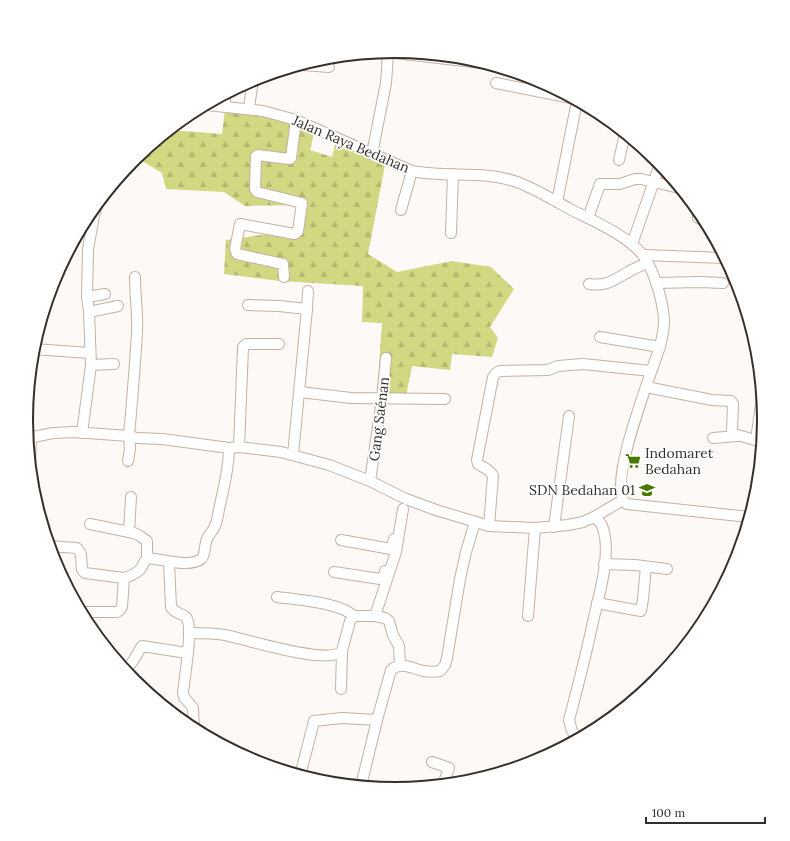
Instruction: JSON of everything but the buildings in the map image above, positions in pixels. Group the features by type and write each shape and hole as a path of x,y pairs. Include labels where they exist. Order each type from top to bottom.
{"street":[{"path":"372,154 386,83 385,58"},
{"path":"319,66 329,67"},
{"path":"496,83 551,94"},
{"path":"249,108 252,88"},
{"path":"225,101 225,106"},
{"name":"Jalan Raya Bedahan","path":"217,106 249,108 296,120 412,171 424,174 453,174 504,178 530,188 600,224 632,244 645,259 656,283 664,317 660,347 626,452 620,491 623,500"},
{"path":"557,202 576,107"},
{"path":"284,277 283,264 237,254 235,249 240,224 295,234 298,231 302,203 257,192 255,189 256,156 291,158 296,120"},
{"path":"620,160 623,139"},
{"path":"401,210 412,171"},
{"path":"632,244 658,172"},
{"path":"451,232 453,174"},
{"path":"588,218 600,184 620,184 635,179 648,180 670,186"},
{"path":"82,433 91,365 87,297 88,249 93,220"},
{"path":"589,284 598,286 614,281 645,259 719,258"},
{"path":"128,461 137,332 135,277"},
{"path":"656,283 723,283"},
{"path":"293,455 308,309 308,291"},
{"path":"87,297 105,294"},
{"path":"248,305 308,309"},
{"path":"89,312 118,306"},
{"path":"600,337 660,347"},
{"path":"239,447 243,347 246,344 279,344"},
{"path":"40,349 90,353"},
{"name":"Gang Saénan","path":"370,480 382,399 386,358"},
{"path":"91,365 114,364"},
{"path":"488,526 493,476 486,468 478,464 477,460 493,377 496,373 500,371 548,370 558,366 583,364 651,371"},
{"path":"646,387 712,400 731,401 732,431 737,436"},
{"path":"300,392 351,398 445,399"},
{"path":"554,527 569,416"},
{"path":"34,437 53,433 82,433 162,439 228,448 239,447 281,452 329,465 370,480 405,504 488,526 535,528 554,527 583,522 623,500 627,504 744,516"},
{"path":"714,438 737,436 756,440"},
{"path":"147,558 185,563 202,559 204,556 206,540 216,522 229,464 228,448"},
{"path":"129,532 131,497"},
{"path":"334,572 383,579 405,504"},
{"path":"376,616 396,552 405,504"},
{"path":"575,735 572,731 569,720 597,603 604,564 604,531 602,525 594,517"},
{"path":"362,781 376,720 391,670 400,665 432,672 440,671 445,665 449,651 460,579 475,522"},
{"path":"56,546 77,548 81,554 82,570 85,573 124,578 139,571 143,562 147,558 147,541 140,536 129,532 90,524"},
{"path":"528,616 535,528"},
{"path":"341,540 391,549"},
{"path":"169,562 171,607 177,614 183,615 188,620 189,632 187,666 183,693 184,697 193,708 194,721"},
{"path":"604,564 624,564 667,569"},
{"path":"597,603 641,611 646,567"},
{"path":"88,612 116,612 120,610 122,607 124,578"},
{"path":"277,597 338,607 348,611 354,616 376,616 385,618 389,621 393,635 399,646 400,665"},
{"path":"341,689 342,651 349,625 354,616"},
{"path":"189,632 225,635 265,646 304,653 335,655 342,651"},
{"path":"130,666 142,646 187,653"},
{"path":"301,770 314,721 342,718 376,720"},
{"path":"432,762 449,768 445,779"}],"green space":[{"path":"225,110 287,122 314,133 310,150 332,157 335,145 385,165 368,254 397,272 452,261 491,267 514,289 490,327 498,338 492,357 452,354 450,370 412,366 406,396 377,394 382,323 362,322 363,286 280,281 224,274 226,240 303,229 302,205 245,206 224,192 166,189 162,173 143,161 156,148 178,131 222,134"}],"place":[{"name":"Indomaret Bedahan","path":"633,461"},
{"name":"SDN Bedahan 01","path":"647,490"}]}
